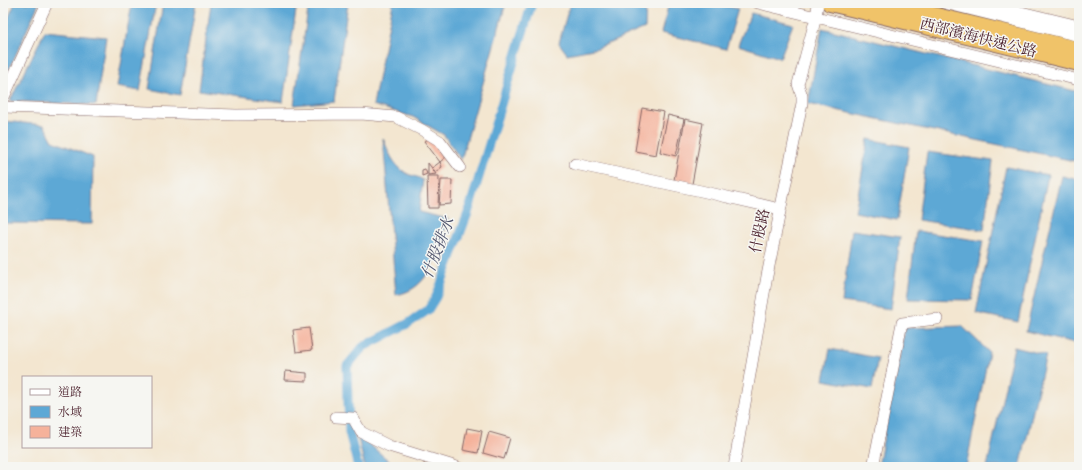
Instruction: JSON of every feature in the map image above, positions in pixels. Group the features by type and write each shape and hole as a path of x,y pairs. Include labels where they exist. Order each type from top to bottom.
{"highway":[{"name":"西部濱海快速公路","path":"882,3 1079,50"},
{"name":"西部濱海快速公路","path":"834,4 1079,63"}],"street":[{"path":"3,99 47,3"},
{"path":"758,3 1079,80"},
{"name":"什股路","path":"734,467 767,276 802,103 802,96 798,84 816,17 818,3"},
{"path":"944,3 1079,36"},
{"path":"983,3 1079,26"},
{"path":"3,107 236,115 361,114 396,117 440,141 460,167"},
{"path":"575,164 780,209"},
{"path":"872,467 902,323 937,319"},
{"path":"336,417 353,418 362,432 389,446 457,467"}],"water":[{"path":"15,3 39,3 3,83 3,30"},
{"path":"132,3 156,3 140,91 117,87"},
{"path":"163,3 196,3 180,95 149,89"},
{"path":"211,3 297,3 283,102 199,90"},
{"path":"309,3 348,3 334,101 294,105"},
{"path":"393,3 506,3 461,160 444,135 413,117 373,105"},
{"path":"570,3 646,3 645,28 598,48 567,54 559,43"},
{"path":"669,3 714,3 738,9 726,49 661,33"},
{"path":"751,13 793,24 780,58 738,45"},
{"path":"822,28 1079,92 1079,162 808,104"},
{"path":"45,31 106,37 96,105 10,101"},
{"path":"3,121 44,125 53,141 93,157 92,224 3,223"},
{"path":"383,138 392,157 401,170 423,180 419,212 448,219 432,266 426,276 409,291 396,295"},
{"path":"868,139 909,147 897,220 855,212"},
{"path":"927,152 993,161 984,230 918,220"},
{"path":"1006,167 1048,175 1018,322 976,313"},
{"path":"1062,176 1079,180 1079,344 1026,331"},
{"path":"852,230 900,237 891,309 842,302"},
{"path":"916,231 983,241 972,300 908,299"},
{"path":"962,326 989,352 966,467 878,467 905,328"},
{"path":"1014,347 1046,355 1020,467 987,467"},
{"path":"830,349 878,358 872,389 824,380"},
{"path":"357,434 389,461 404,467 365,467"}],"building":[{"path":"642,108 664,112 656,155 635,151"},
{"path":"668,115 684,119 676,156 660,152"},
{"path":"685,119 703,123 692,184 674,180"},
{"path":"432,138 447,156 440,162 424,141"},
{"path":"440,162 442,167 435,172 432,168"},
{"path":"428,163 431,167 436,174 428,175"},
{"path":"425,169 427,174 422,176 422,170"},
{"path":"427,176 439,176 438,208 428,208"},
{"path":"441,180 452,180 451,204 439,205"},
{"path":"309,328 312,350 296,352 293,330"},
{"path":"286,371 307,373 307,381 285,380"},
{"path":"467,428 482,431 478,453 463,450"},
{"path":"489,432 510,438 504,459 483,453"},
{"path":"425,461 437,463 436,467 423,467"}],"waterway":[{"name":"什股排水","path":"358,467 349,432 347,366 363,347 409,323 428,310 436,297 468,213 532,3"}]}
